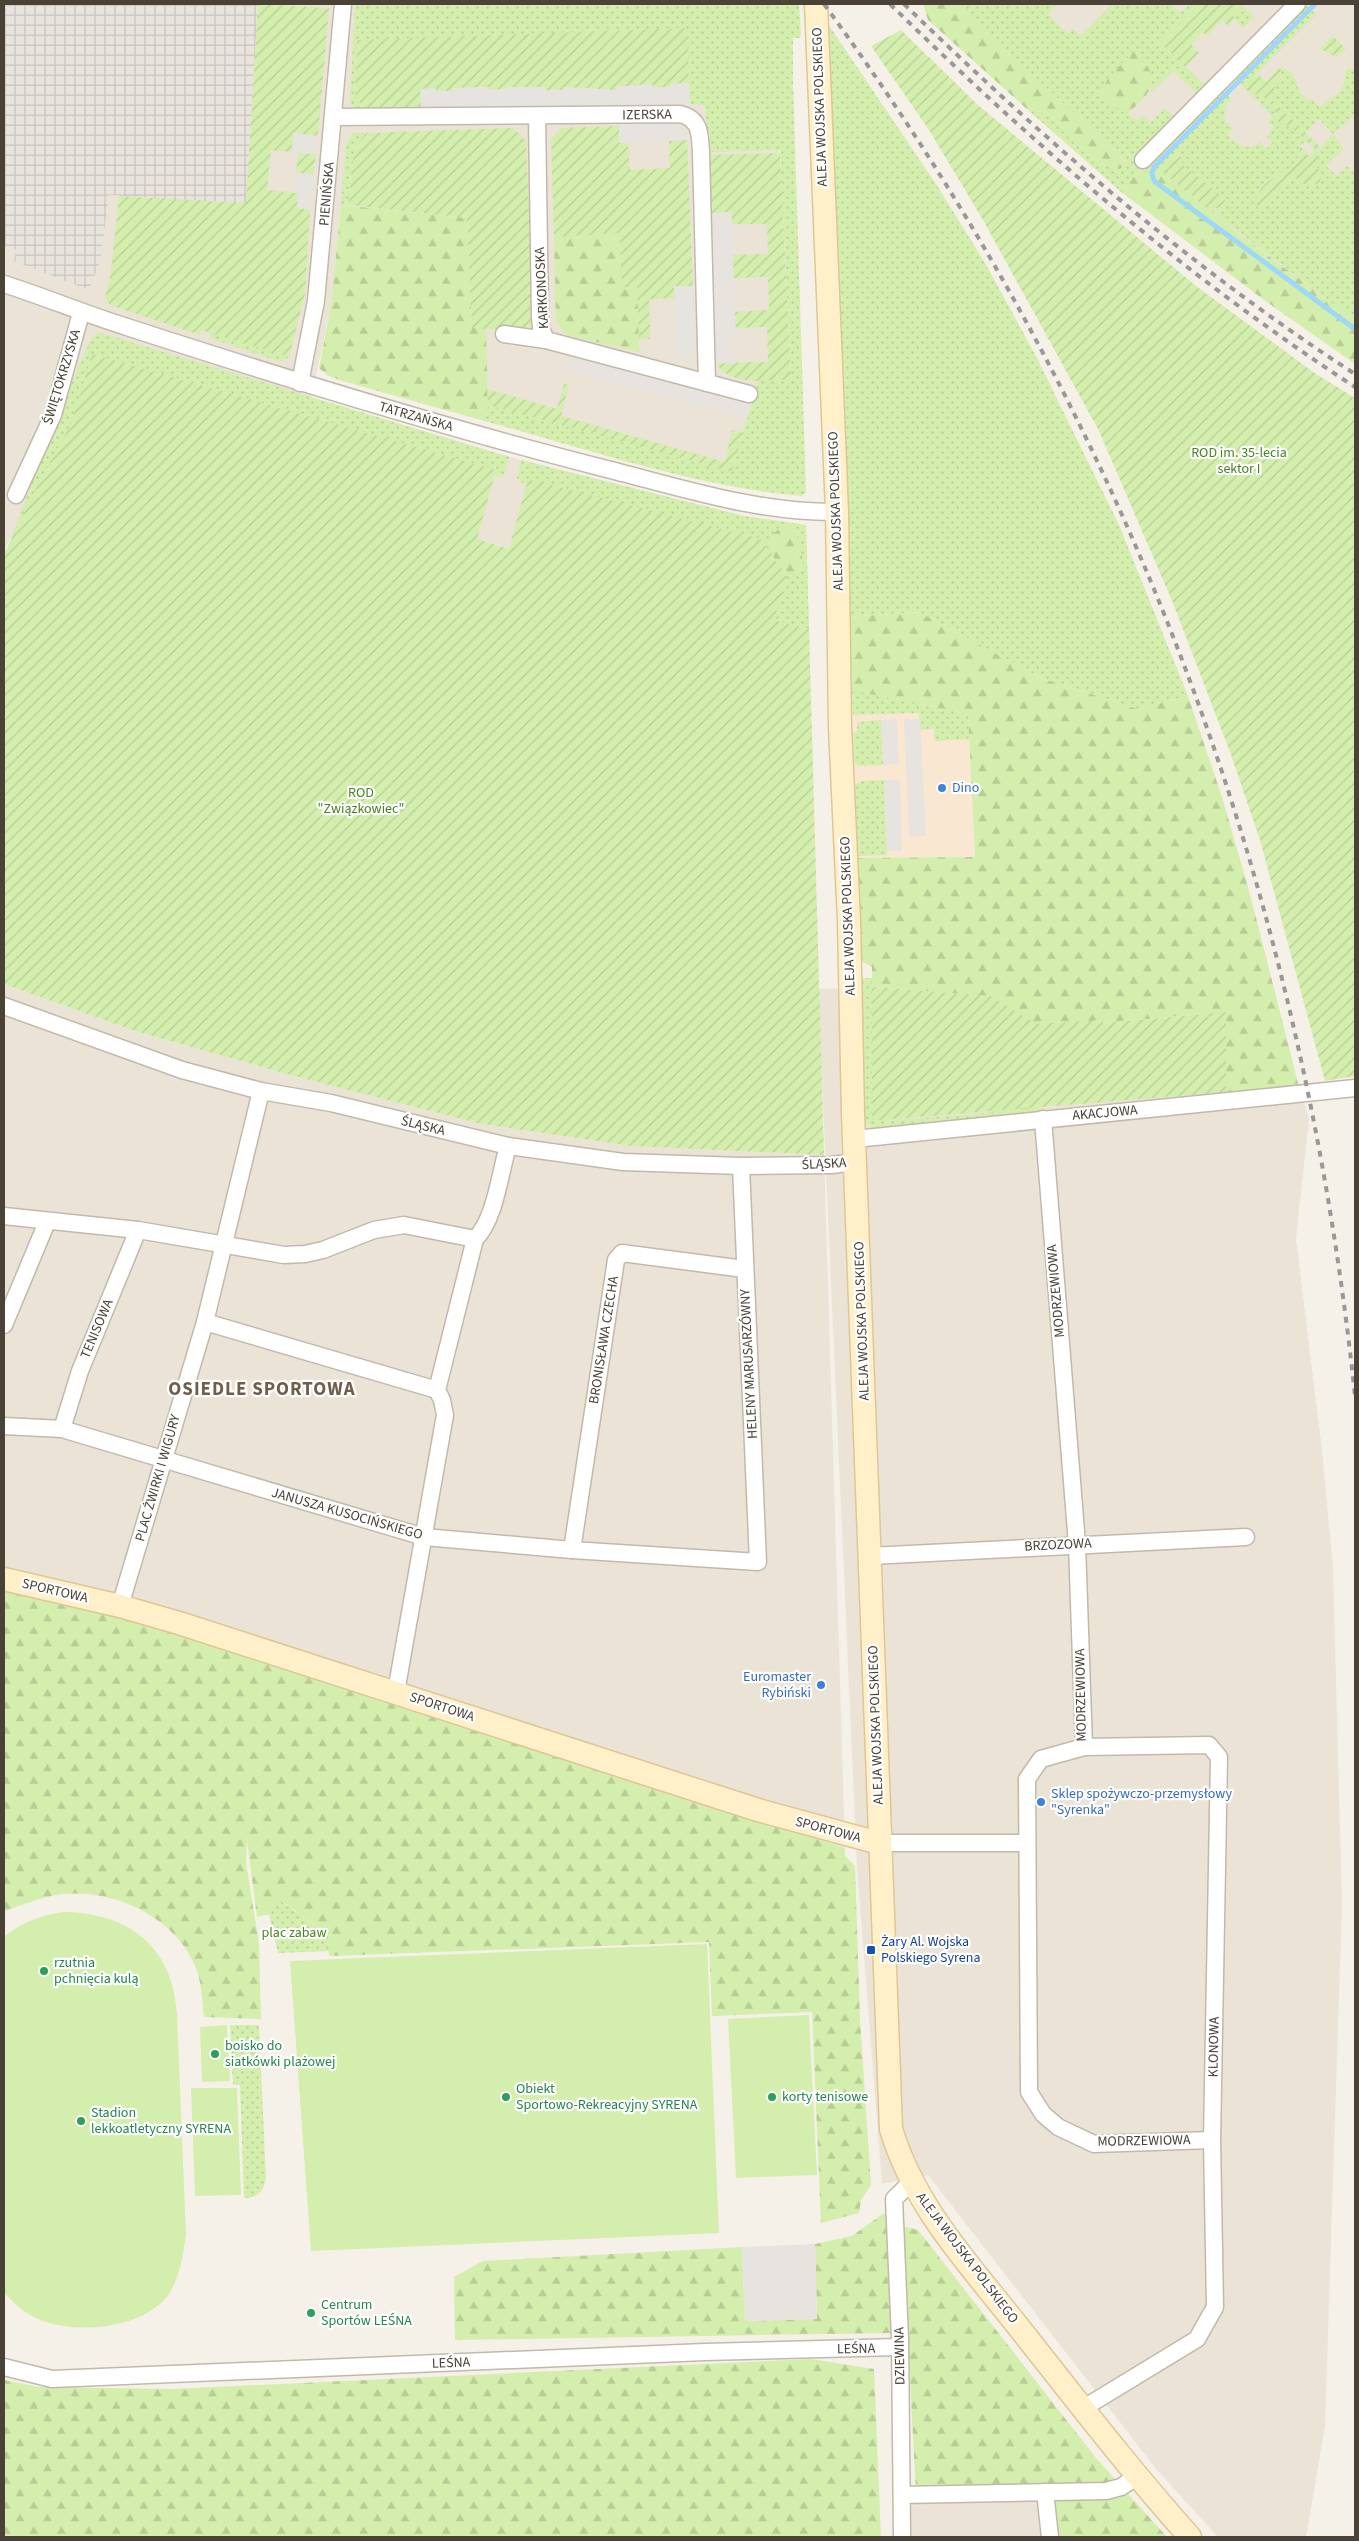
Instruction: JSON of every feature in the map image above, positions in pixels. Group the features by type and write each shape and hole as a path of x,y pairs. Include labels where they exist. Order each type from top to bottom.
{"street":[{"name":"PIENIŃSKA","path":"300,383 316,301 334,117 342,4"},
{"name":"ALEJA WOJSKA POLSKIEGO","path":"816,4 837,512 840,727 849,922 879,1843 891,2129 899,2158 931,2215 1136,2477 1190,2537"},
{"path":"1143,160 1297,4"},
{"name":"IZERSKA","path":"334,117 680,114 690,117 700,129 707,383"},
{"name":"KARKONOSKA","path":"537,116 540,316 541,328 546,340 749,394"},
{"name":"TATRZAŃSKA","path":"4,284 81,312 300,383 518,446 729,500 796,511 837,512"},
{"name":"ŚWIĘTOKRZYSKA","path":"16,495 53,415 81,312"},
{"path":"504,334 546,340"},
{"name":"ŚLĄSKA","path":"4,1006 182,1070 261,1091 331,1103 508,1146 623,1162 741,1166 831,1165 856,1162"},
{"name":"AKACJOWA","path":"855,1139 1355,1088"},
{"name":"PLAC ŻWIRKI I WIGURY","path":"120,1606 205,1322 261,1091"},
{"name":"MODRZEWIOWA","path":"1043,1119 1077,1544 1084,1747 1042,1759 1027,1779 1029,2092 1043,2114 1058,2127 1094,2144 1212,2140"},
{"path":"396,1692 445,1416 437,1390 475,1239 483,1231 488,1219 508,1146"},
{"name":"HELENY MARUSARZÓWNY","path":"741,1166 758,1562"},
{"path":"4,1216 138,1230 284,1255 305,1254 323,1250 374,1230 404,1225 475,1239"},
{"path":"4,1326 47,1222"},
{"name":"TENISOWA","path":"62,1429 80,1371 138,1230"},
{"name":"BRONISŁAWA CZECHA","path":"572,1550 616,1260 622,1253 744,1269"},
{"path":"205,1322 437,1390"},
{"name":"JANUSZA KUSOCIŃSKIEGO","path":"4,1426 62,1429 424,1537 572,1550 758,1562"},
{"name":"BRZOZOWA","path":"870,1556 1077,1544 1246,1537"},
{"name":"SPORTOWA","path":"4,1579 120,1606 396,1692 758,1810 879,1843"},
{"name":"KLONOWA","path":"1082,2408 1197,2339 1215,2307 1212,2140 1219,1756 1209,1744 1084,1747"},
{"path":"879,1843 1026,1843"},
{"name":"DZIEWINA","path":"902,2537 894,2199 911,2182"},
{"name":"LEŚNA","path":"4,2368 52,2379 705,2352 899,2347"},
{"path":"902,2495 1116,2490 1136,2477"},
{"path":"1045,2492 1050,2537"}],"shaded area":[{"path":"4,4 258,4 246,204 109,195 100,261 89,290 14,261 16,250 4,247"},
{"path":"258,4 628,4 629,30 687,28 690,104 705,104 779,150 791,379 758,381 731,472 488,405 487,384 472,328 467,218 341,205 331,307 311,398 521,460 744,516 806,525 809,629 556,565 491,543 35,490 4,551 4,247 16,250 14,261 109,195 246,203"},
{"path":"948,4 1355,4 1355,320 1235,231 1127,163"},
{"path":"689,83 690,104 421,108 420,89 435,88 436,91 453,91 453,88 489,87 489,90 507,89 507,87 545,87 546,90 563,90 563,87 616,90 616,87 652,84 653,87 670,87 671,84"},
{"path":"677,123 686,134 687,140 619,143 619,126"},
{"path":"293,133 318,136 316,154 292,152"},
{"path":"296,173 313,174 310,210 297,208 298,193 294,193"},
{"path":"731,212 736,336 729,336 731,357 735,357 736,364 716,363 710,213"},
{"path":"674,286 693,286 696,352 682,361 678,361"},
{"path":"573,355 751,404 747,419 568,371"},
{"path":"851,690 968,714 975,857 856,858"},
{"path":"897,719 899,764 883,765 881,720"},
{"path":"904,719 920,719 926,836 909,837"},
{"path":"884,780 900,780 902,851 887,851"},
{"path":"4,984 135,1031 294,1076 477,1123 630,1146 824,1155 845,1848 243,1652 4,1588"},
{"path":"872,987 991,996 1299,1087 1309,1119 1296,1239 1322,1450 1333,1568 1342,1904 1325,2426 1306,2537 1218,2537 1157,2470 928,2175 882,2184 857,1867 818,989"},
{"path":"815,2244 817,2319 745,2321 742,2247"},
{"path":"1045,2492 1050,2537 902,2537 902,2495"}],"green space":[{"path":"258,4 329,8 318,136 294,134 292,152 271,150 267,190 298,193 297,208 310,210 305,294 289,357 201,330 200,335 110,305 105,297 110,279 119,196 246,203"},
{"path":"355,4 799,4 801,34 800,38 793,38 793,81 806,492 802,496 762,491 681,476 484,421 488,405 731,472 758,381 791,378 780,150 708,152 705,105 690,104 686,28 357,40 355,94 363,108 355,108 350,102"},
{"path":"923,4 956,4 1127,163 1120,169 1107,166 1095,159 1052,118 1040,112 1028,110 928,20"},
{"path":"956,4 1058,4 1048,14 1067,34 1073,29 1081,36 1112,4 1170,4 1180,13 1190,4 1199,4 1161,43 1204,85 1196,93 1173,71 1150,93 1152,83 1104,101 1124,109 1136,121 1142,115 1150,123 1165,108 1174,116 1165,126 1174,135 1221,90 1232,99 1224,107 1228,110 1224,114 1225,121 1233,129 1227,135 1244,146 1251,147 1260,142 1266,149 1273,142 1267,137 1273,126 1268,121 1272,116 1251,94 1261,94 1274,107 1278,121 1293,127 1306,140 1300,146 1298,158 1293,166 1262,186 1259,195 1259,208 1289,178 1294,177 1304,185 1313,185 1320,182 1317,166 1319,152 1333,134 1343,149 1326,166 1337,176 1347,166 1355,174 1355,320 1207,208 1222,209 1184,166 1179,153 1161,171 1140,171 1120,191 1028,110 1040,112 1052,118 1095,159 1107,166 1120,169 1127,162"},
{"path":"1199,4 1242,5 1232,15 1235,19 1228,26 1222,20 1207,36 1203,32 1191,44 1199,53 1185,67 1161,43"},
{"path":"1242,5 1254,17 1243,28 1231,16"},
{"path":"1304,6 1309,7 1316,15 1243,87 1235,78"},
{"path":"826,21 938,187 985,263 1037,358 1119,525 1188,696 1138,709 1041,678 919,612 847,617"},
{"path":"687,28 689,83 671,84 671,87 652,87 652,84 616,87 616,90 564,87 563,90 545,90 545,87 508,87 507,89 489,90 489,87 454,88 453,91 435,91 435,88 421,89 421,108 363,108 355,94 357,40"},
{"name":"ROD im. 35-lecia sektor I","path":"901,30 979,106 1196,286 1316,374 1355,398 1355,1076 1325,1081 1260,840 1230,752 1173,603 1099,431 983,220 929,130 871,46"},
{"path":"1333,36 1346,49 1337,57 1320,49"},
{"path":"1135,50 1142,54 1142,61 1149,68 1152,76 1152,83 1146,96 1128,113 1104,101 1101,93 1108,78"},
{"path":"1280,67 1283,77 1276,85 1270,98 1320,147 1317,166 1321,176 1320,182 1312,185 1303,184 1294,177 1289,178 1258,208 1256,201 1260,191 1266,183 1288,170 1294,164 1298,157 1300,146 1309,156 1315,149 1291,127 1278,122 1274,107 1261,94 1251,94 1243,87 1257,73 1266,82"},
{"path":"1281,67 1288,70 1295,78 1303,97 1308,100 1312,99 1320,107 1341,89 1344,84 1345,70 1350,68 1355,73 1355,114 1333,134 1319,119 1305,133 1270,98 1276,85 1282,79"},
{"path":"619,126 619,143 628,143 630,170 670,168 669,141 687,140 693,286 674,286 675,298 649,299 650,339 639,339 637,287 622,287 620,233 554,237 551,139 561,128"},
{"path":"513,128 526,141 533,318 531,325 520,331 472,328 467,218 349,205 354,149 366,133"},
{"path":"353,133 366,133 354,149 349,205 341,205 346,143"},
{"path":"298,153 316,154 313,174 296,173"},
{"path":"780,153 791,379 761,381 740,379 723,371 716,363 768,362 767,327 735,328 735,312 769,310 768,277 733,278 733,255 768,254 767,224 732,224 731,212 710,213 707,155"},
{"path":"1179,153 1184,166 1224,198 1226,208 1207,208 1161,171"},
{"path":"1140,171 1161,171 1235,231 1355,320 1355,364 1264,300 1120,191"},
{"path":"341,205 467,218 472,327 486,329 488,405 484,421 339,380 327,375 319,368 331,306"},
{"path":"621,233 622,287 638,287 639,352 567,335 556,320 554,237"},
{"path":"98,332 509,457 505,474 500,477 494,475 496,470 93,354 71,424 35,490 7,549 58,415 91,339"},
{"path":"211,333 289,357 283,361 278,361 210,338"},
{"name":"ROD \"Związkowiec\"","path":"92,354 496,470 477,539 509,549 528,479 761,539 787,577 774,620 809,629 824,1155 630,1146 477,1123 294,1076 135,1031 4,984 4,554 35,490 71,424"},
{"path":"564,384 569,385 561,416 725,462 732,430 743,433 731,472 488,405 487,389 557,409"},
{"path":"521,460 744,516 806,525 809,629 774,620 787,577 761,539 528,480 527,484 520,482 517,478"},
{"path":"783,526 793,526 797,531 804,568 799,574 793,574 782,567 770,549 769,537"},
{"path":"919,612 1041,678 1138,709 1188,696 1222,797 1250,894 1299,1087 1226,1096 1226,1061 1202,1014 1102,1023 1102,1020 1036,1110 998,1117 988,1109 991,996 872,987 872,967 861,961 856,858 975,857 968,714 851,690 847,617"},
{"path":"852,690 968,714 969,739 935,741 934,729 920,730 919,713 853,715"},
{"path":"881,720 883,765 858,766 854,761 853,733 857,732 857,722"},
{"path":"884,780 887,855 858,856 855,785 862,781"},
{"path":"863,978 872,978 873,1117 880,1120 924,1118 1043,1108 1044,1113 874,1130 864,1120 858,984"},
{"path":"872,987 991,996 1036,1024 1102,1020 1103,1023 1226,1012 1226,1092 880,1120 872,1117"},
{"path":"4,1588 89,1607 243,1652 845,1848 845,1856 855,1866 860,2019 871,2185 861,2200 859,2213 821,2223 812,2012 712,2016 709,1942 329,1956 328,1935 282,1901 269,1914 257,1917 247,1840 246,1863 259,1944 261,2019 204,2017 198,1974 187,1950 174,1934 159,1921 141,1910 102,1896 62,1894 47,1897 4,1912"},
{"name":"plac zabaw","path":"281,1901 328,1935 329,1951 278,1953 269,1914"},
{"path":"65,1912 88,1914 109,1919 128,1927 144,1939 157,1953 167,1970 174,1991 177,2014 186,2235 176,2280 169,2294 157,2306 142,2315 125,2322 86,2328 49,2323 34,2317 14,2303 4,2293 4,1937 32,1920"},
{"name":"Obiekt Sportowo-Rekreacyjny SYRENA","path":"707,1944 719,2233 311,2251 290,1961"},
{"name":"korty tenisowe","path":"809,2015 817,2175 736,2178 728,2019"},
{"name":"boisko do siatkówki plażowej","path":"227,2025 230,2081 202,2082 200,2027"},
{"path":"230,2025 259,2025 266,2179 259,2193 253,2197 244,2198 240,2085 233,2085"},
{"path":"191,2088 237,2088 241,2195 195,2196"},
{"path":"884,2213 889,2225 894,2333 455,2340 454,2277 483,2261 742,2247 745,2321 817,2319 815,2244 852,2236"},
{"path":"902,2226 918,2230 1096,2458 1167,2537 1050,2537 1045,2493 916,2494"},
{"path":"811,2359 874,2369 881,2537 4,2537 4,2380 39,2387 172,2389"}],"waterway":[{"path":"1315,4 1154,167 1152,173 1154,181 1355,329"}],"railway":[{"path":"824,4 932,162 1028,325 1112,492 1184,664 1244,840 1292,1021 1329,1206 1355,1396"},
{"path":"890,4 1000,108 1113,207 1231,301 1355,387"},
{"path":"904,4 1010,104 1120,200 1235,291 1355,374"}],"place":[{"name":"Dino","path":"942,788"},
{"name":"Euromaster Rybiński","path":"821,1685"},
{"name":"Sklep spożywczo-przemysłowy \"Syrenka\"","path":"1041,1802"},
{"name":"Żary Al. Wojska Polskiego Syrena","path":"871,1950"},
{"name":"rzutnia pchnięcia kulą","path":"44,1971"},
{"name":"boisko do siatkówki plażowej","path":"215,2054"},
{"name":"Obiekt Sportowo-Rekreacyjny SYRENA","path":"506,2097"},
{"name":"korty tenisowe","path":"772,2097"},
{"name":"Stadion lekkoatletyczny SYRENA","path":"81,2121"},
{"name":"Centrum Sportów LEŚNA","path":"311,2313"}],"district":[{"name":"OSIEDLE SPORTOWA","path":"262,1389"}]}
